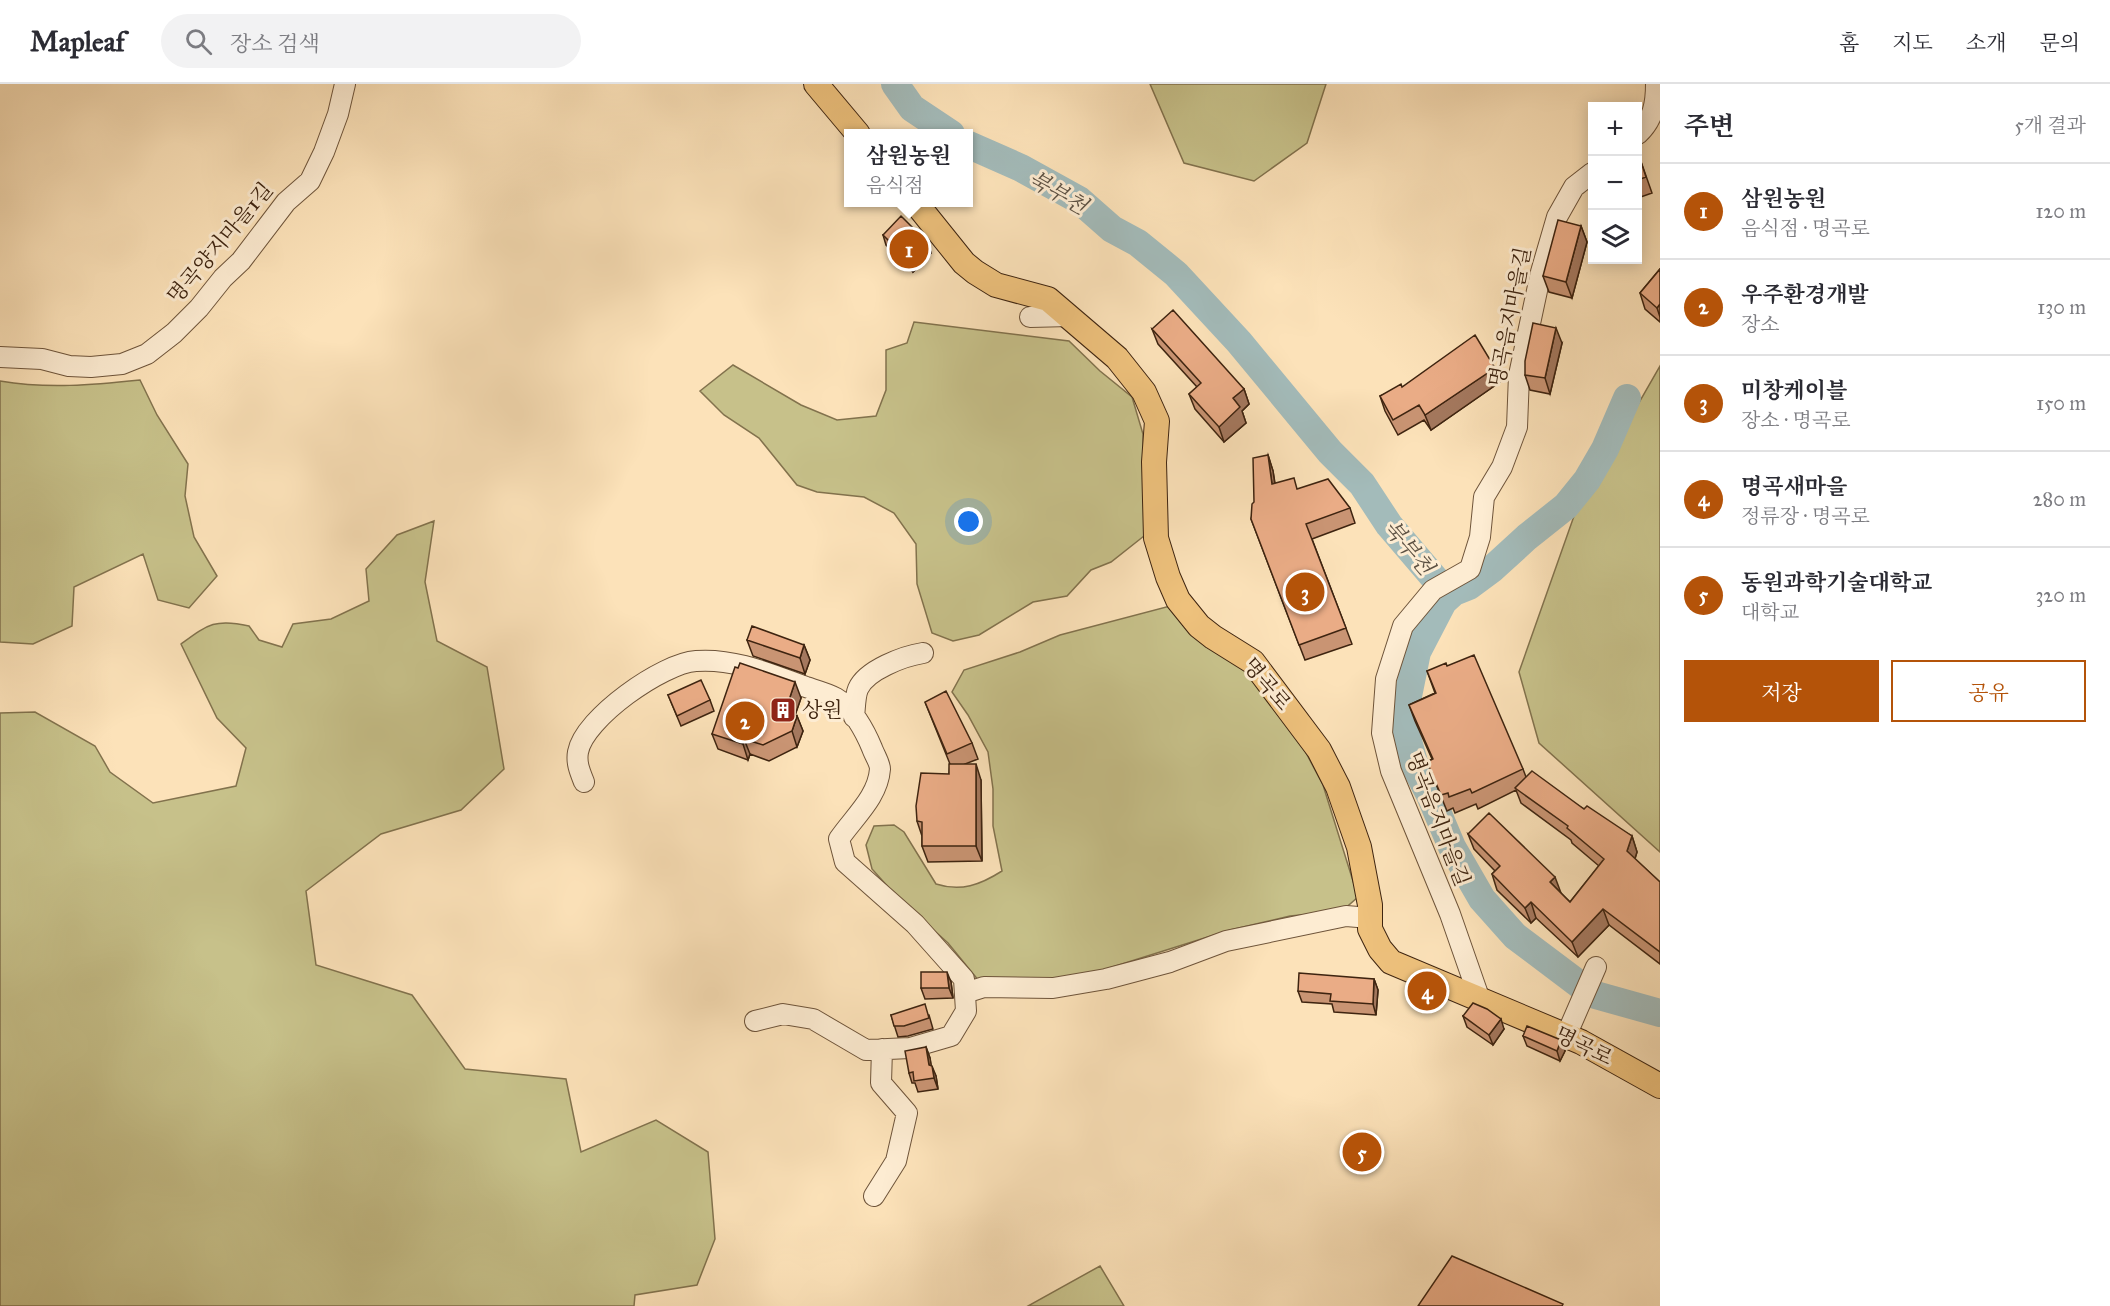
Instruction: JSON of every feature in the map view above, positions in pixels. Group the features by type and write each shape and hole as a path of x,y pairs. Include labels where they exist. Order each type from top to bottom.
{"main road":[{"path":"816,84 854,129"},
{"name":"명곡로","path":"919,207 964,263 996,285 1048,299 1117,358 1144,392 1157,421 1154,462 1156,538 1168,578 1178,600 1199,626 1213,638 1253,662 1319,750 1338,787 1359,848 1365,874 1370,929 1380,949 1390,962 1566,1036 1660,1086"}],"street":[{"name":"명곡양지마을1길","path":"0,357 42,360 69,366 91,367 122,364 147,354 174,333 241,261 286,202 310,182 338,114 345,84"},
{"path":"1642,130 1656,103 1656,84"},
{"name":"명곡음지마을길","path":"1480,1000 1450,914 1391,771 1382,733 1386,680 1403,626 1433,590 1470,569 1480,537 1484,497 1502,467 1517,426 1519,375 1541,272 1557,217 1574,187 1588,177"},
{"path":"1030,317 1070,316"},
{"path":"854,717 858,688 876,670 907,656 923,653"},
{"path":"584,782 578,769 578,751 588,731 610,708 638,686 668,670 694,661 735,662 837,698 863,726 880,768 872,798 839,838 845,862 885,896 944,954 964,979 966,1011 951,1036 910,1048 866,1050 813,1019 783,1014 755,1021"},
{"path":"965,993 984,987 1053,988 1106,979 1170,962 1226,941 1346,916 1370,918"},
{"path":"1566,1036 1596,967"},
{"path":"874,1196 896,1161 907,1113 882,1083 882,1049"}],"shaded area":[{"path":"1150,84 1326,84 1307,143 1254,181 1184,163"},
{"path":"914,322 1069,341 1100,371 1132,397 1143,434 1144,536 1111,562 1091,570 1067,596 1033,602 979,635 953,641 932,633 917,584 916,544 894,513 864,497 817,492 797,485 759,438 724,415 700,391 733,365 801,405 837,420 876,416 886,390 886,350 907,343"},
{"path":"1660,366 1660,852 1539,743 1519,672 1574,516"},
{"path":"140,380 157,415 188,464 185,496 194,537 217,576 189,608 158,600 143,554 74,587 72,626 33,644 0,642 0,381 53,386"},
{"path":"434,521 425,582 437,641 487,667 504,769 461,810 381,834 306,891 316,965 412,995 465,1069 566,1079 581,1152 656,1120 708,1152 715,1239 697,1285 635,1295 634,1306 0,1306 0,713 35,712 95,746 110,772 153,803 236,786 246,748 217,718 181,644 205,628 219,623 228,623 249,626 259,640 282,647 293,624 331,619 369,601 366,569 397,535"},
{"path":"1170,606 1244,668 1295,732 1323,785 1358,897 1342,911 1290,916 1230,930 1087,975 1017,982 979,981 948,943 899,899 872,869 866,845 874,826 894,825 904,832 936,884 954,887 970,886 1002,871 993,826 993,789 988,752 968,715 952,692 964,670 1020,652 1060,635"},
{"path":"1100,1266 1124,1306 1028,1306"}],"building":[{"path":"1642,165 1646,177 1642,178"},
{"path":"901,216 928,243 909,261 883,235"},
{"path":"1558,220 1581,226 1566,282 1543,276"},
{"path":"1660,269 1660,304 1657,308 1640,293"},
{"path":"1173,310 1244,389 1233,398 1240,407 1219,427 1189,394 1201,383 1152,329"},
{"path":"1533,323 1556,328 1545,378 1525,375 1525,361"},
{"path":"1475,335 1495,368 1425,415 1419,405 1393,420 1380,396 1401,384 1402,387"},
{"path":"1268,455 1272,484 1294,478 1297,489 1328,479 1350,508 1306,524 1346,628 1299,645 1251,519 1254,502 1253,458"},
{"path":"752,626 804,645 800,658 747,640"},
{"path":"1474,655 1523,769 1472,793 1470,789 1449,797 1448,793 1441,795 1427,762 1433,759 1409,705 1436,693 1427,671"},
{"path":"740,663 795,682 785,712 797,716 792,731 763,745 744,739 743,744 712,734 735,667 738,668"},
{"path":"701,680 710,700 677,716 668,695"},
{"path":"946,691 972,743 947,754 925,702"},
{"path":"949,764 976,764 976,846 922,846 922,822 917,821 916,806 921,773 949,774"},
{"path":"1532,771 1584,809 1587,806 1632,836 1627,851 1660,882 1660,952 1603,909 1572,942 1531,902 1525,908 1492,874 1500,866 1468,834 1489,813 1555,877 1550,882 1570,902 1604,859 1567,828 1568,826 1515,788"},
{"path":"921,972 947,972 949,988 921,988"},
{"path":"1299,973 1374,979 1373,1004 1330,1001 1331,994 1298,991"},
{"path":"1473,1003 1501,1019 1489,1035 1463,1016"},
{"path":"925,1004 929,1018 904,1026 894,1026 891,1015"},
{"path":"1527,1026 1561,1040 1557,1051 1523,1036"},
{"path":"926,1047 934,1078 914,1081 913,1072 909,1073 905,1051"},
{"path":"1452,1256 1563,1304 1562,1306 1418,1306"}],"waterway":[{"name":"북부천","path":"895,84 912,108 944,129"},
{"name":"북부천","path":"973,147 1021,168 1079,200 1112,229 1138,243 1176,274 1239,342 1330,452 1362,484 1389,525 1436,580 1443,602"},
{"name":"북부천","path":"1627,398 1605,449 1587,480 1566,506 1492,569 1469,586 1454,592 1443,602 1417,652 1407,701 1406,734 1415,766 1452,847 1482,899 1515,936 1592,994 1660,1013"}],"place":[{"name":"삼원농원","path":"909,249"},
{"name":"미창케이블","path":"1305,592"},
{"name":"상원","path":"783,710"},
{"name":"우주환경개발","path":"745,721"},
{"name":"명곡새마을","path":"1427,991"},
{"name":"동원과학기술대학교","path":"1362,1152"}]}
